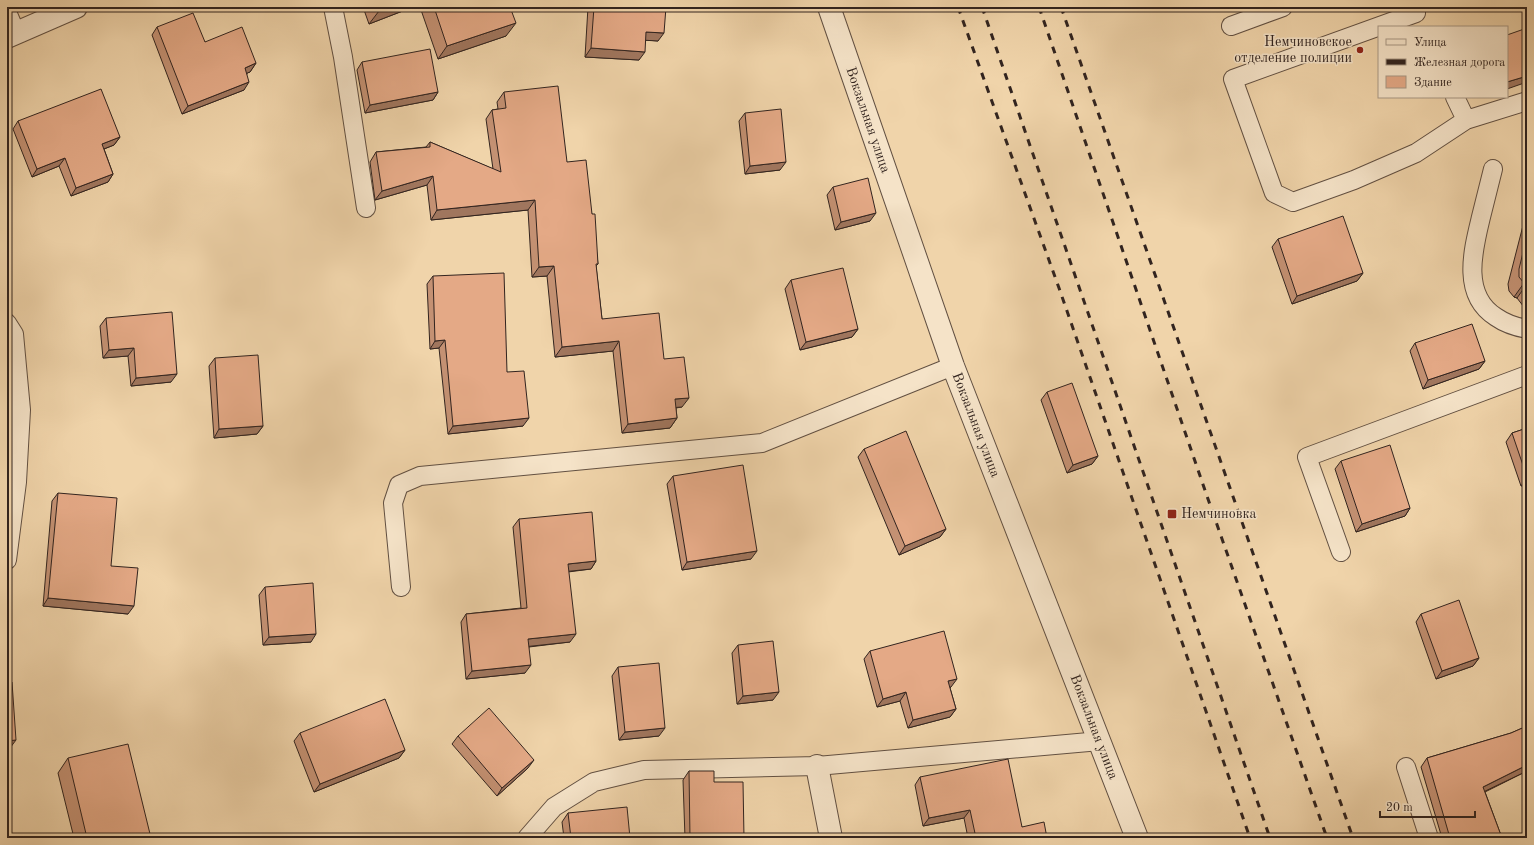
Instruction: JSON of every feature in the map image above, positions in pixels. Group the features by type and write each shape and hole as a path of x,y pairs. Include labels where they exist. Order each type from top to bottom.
{"street":[{"path":"12,35 76,7"},
{"name":"Вокзальная улица","path":"829,7 953,366 1137,838"},
{"path":"817,766 831,838"}],"lane":[{"path":"333,7 343,57 366,208"},
{"path":"1231,26 1283,7"},
{"path":"7,12 12,35"},
{"path":"1388,26 1417,16"},
{"path":"1378,29 1234,79 1274,193 1293,202 1354,180 1416,153 1466,120 1527,100"},
{"path":"1455,98 1466,120"},
{"path":"1493,169 1473,250 1472,277 1475,290 1482,303 1495,317 1510,325 1527,330"},
{"path":"7,323 14,334 21,410 17,482 7,560"},
{"path":"401,587 393,503 399,485 420,476 762,443 953,366"},
{"path":"1340,552 1307,457 1527,375"},
{"path":"527,838 554,807 594,782 644,770 817,766 1100,741"},
{"path":"1406,767 1429,838"}],"building":[{"path":"377,7 389,7 379,11"},
{"path":"434,7 510,7 516,23 447,46"},
{"path":"594,7 666,7 664,33 646,32 645,52 591,48"},
{"path":"193,13 205,42 242,27 256,63 245,68 249,82 188,106 157,27"},
{"path":"1527,28 1527,76 1508,82 1508,35"},
{"path":"430,49 438,92 370,105 362,62"},
{"path":"558,86 567,162 586,160 592,214 595,214 598,264 596,264 602,319 659,313 664,359 684,357 689,398 675,399 677,418 628,424 619,341 562,347 554,266 539,267 535,200 437,210 433,176 382,191 376,152 430,147 430,142 501,172 492,110 506,108 504,92"},
{"path":"101,89 120,137 102,144 113,174 76,188 65,158 37,169 18,121"},
{"path":"781,109 786,162 750,166 745,113"},
{"path":"868,178 876,213 841,222 833,187"},
{"path":"1343,216 1363,273 1297,296 1278,239"},
{"path":"1527,236 1527,283 1524,283 1519,277 1519,269"},
{"path":"843,268 858,329 806,342 791,280"},
{"path":"504,273 507,372 524,371 529,418 453,426 445,340 435,341 433,276"},
{"path":"172,312 177,374 136,378 134,348 109,350 106,318"},
{"path":"1472,324 1485,361 1428,380 1415,343"},
{"path":"258,355 263,426 219,429 215,358"},
{"path":"1072,383 1098,456 1073,465 1047,392"},
{"path":"7,403 11,427 7,427"},
{"path":"1527,428 1527,477 1512,433"},
{"path":"906,431 946,529 905,546 864,449"},
{"path":"1390,445 1410,508 1362,524 1341,461"},
{"path":"743,465 757,551 687,562 673,476"},
{"path":"58,493 117,498 111,566 138,568 134,606 48,598"},
{"path":"592,512 596,561 568,564 576,634 528,639 531,665 472,671 466,614 527,608 519,519"},
{"path":"313,583 316,634 269,637 265,587"},
{"path":"1459,600 1479,658 1442,671 1421,614"},
{"path":"944,631 957,679 948,681 956,709 913,720 906,692 883,699 870,651"},
{"path":"773,641 779,692 743,696 738,645"},
{"path":"659,663 665,728 625,732 618,667"},
{"path":"7,682 12,682 16,740 7,741"},
{"path":"385,699 405,750 320,784 300,733"},
{"path":"489,708 534,760 502,788 458,736"},
{"path":"1527,726 1527,765 1483,787 1502,838 1450,838 1427,758 1511,733"},
{"path":"128,744 151,838 87,838 68,758"},
{"path":"1008,759 1022,827 1044,822 1047,838 976,838 970,810 929,818 920,777"},
{"path":"689,771 714,771 714,782 743,782 744,838 690,838"},
{"path":"627,807 630,838 571,838 568,813"},
{"path":"1527,833 1527,838 1509,838"}],"railway":[{"path":"958,7 1059,288 1250,838"},
{"path":"982,7 1270,838"},
{"path":"1039,7 1208,499 1327,838"},
{"path":"1061,7 1353,838"}],"place":[{"name":"Немчиновское отделение полиции","path":"1360,50"},
{"name":"Немчиновка","path":"1172,514"}]}
